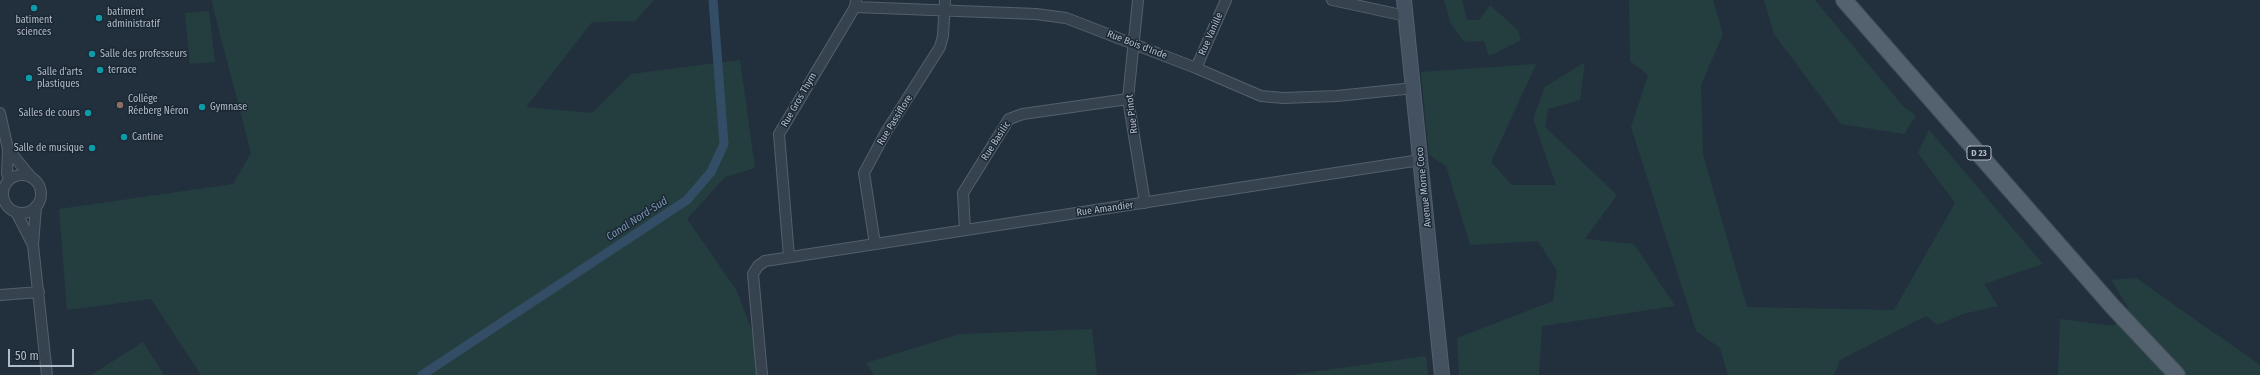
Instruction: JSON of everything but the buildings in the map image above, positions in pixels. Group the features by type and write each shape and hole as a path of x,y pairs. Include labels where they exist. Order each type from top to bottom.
{"main road":[{"name":"D 23","path":"1844,0 2113,307 2177,375"}],"street":[{"name":"Rue Passiflore","path":"875,244 864,173 886,132 940,47 943,36 945,0"},
{"name":"Rue Pinot","path":"1138,0 1128,99 1145,203"},
{"name":"Rue Vanille","path":"1196,68 1226,0"},
{"path":"1332,0 1406,16"},
{"name":"Avenue Morne Coco","path":"1404,0 1442,375"},
{"name":"Rue Bois d'Inde","path":"855,4 944,11 1036,14 1066,18 1196,68 1261,96 1283,98 1337,96 1414,88"},
{"name":"Rue Gros Thym","path":"789,257 779,134 855,4"},
{"name":"Rue Basilic","path":"965,230 963,192 1009,119 1023,114 1128,99"},
{"path":"0,113 8,149 7,173 2,195 3,204 16,212 33,245"},
{"path":"8,149 35,180 40,190 40,197 36,206 33,245 47,375"},
{"name":"Rue Amandier","path":"762,375 754,274 758,266 765,261 1420,160"},
{"path":"5,183 19,175 30,176"},
{"path":"16,212 27,212 36,206"},
{"path":"0,295 39,292"}],"green space":[{"path":"212,0 654,0 635,21 592,22 526,107 592,113 631,74 740,60 755,168 725,177 687,219 737,291 760,353 763,375 201,375 151,299 67,310 59,209 233,184 251,153"},
{"path":"1444,0 1462,0 1467,20 1479,20 1490,5 1518,30 1521,40 1489,56 1484,41 1464,42 1450,22"},
{"path":"1629,0 1713,0 1723,34 1701,85 1703,155 1747,307 1894,310 1955,203 1918,153 1929,130 2043,264 1984,284 1998,306 1963,314 1937,325 1926,316 1840,360 1834,375 1728,375 1720,348 1696,331 1631,127 1648,75 1630,61"},
{"path":"1764,0 1815,0 1903,106 1916,116 1904,134 1841,124 1774,34"},
{"path":"209,11 215,62 190,64 185,13"},
{"path":"1585,62 1580,100 1548,109 1545,127 1617,195 1585,239 1634,244 1675,306 1542,326 1539,375 1459,375 1457,338 1553,301 1557,271 1538,241 1470,245 1446,166 1429,155 1421,72 1536,64 1491,162 1512,185 1556,185 1533,119 1545,87"},
{"path":"2136,278 2260,365 2260,375 2058,375 2060,319 2114,326 2128,307 2111,280"},
{"path":"1092,329 1097,375 874,375 866,363 960,334"},
{"path":"143,342 164,375 91,375"},
{"path":"1426,356 1428,375 1291,375"}],"waterway":[{"name":"Canal Nord-Sud","path":"422,375 687,200 711,172 724,144 713,0"}],"place":[{"name":"batiment sciences","path":"34,8"},
{"name":"batiment administratif","path":"99,18"},
{"name":"Salle des professeurs","path":"92,54"},
{"name":"terrace","path":"100,70"},
{"name":"Salle d'arts plastiques","path":"29,78"},
{"name":"Collège Réeberg Néron","path":"120,105"},
{"name":"Gymnase","path":"202,107"},
{"name":"Salles de cours","path":"88,113"},
{"name":"Cantine","path":"124,137"},
{"name":"Salle de musique","path":"92,148"}]}
